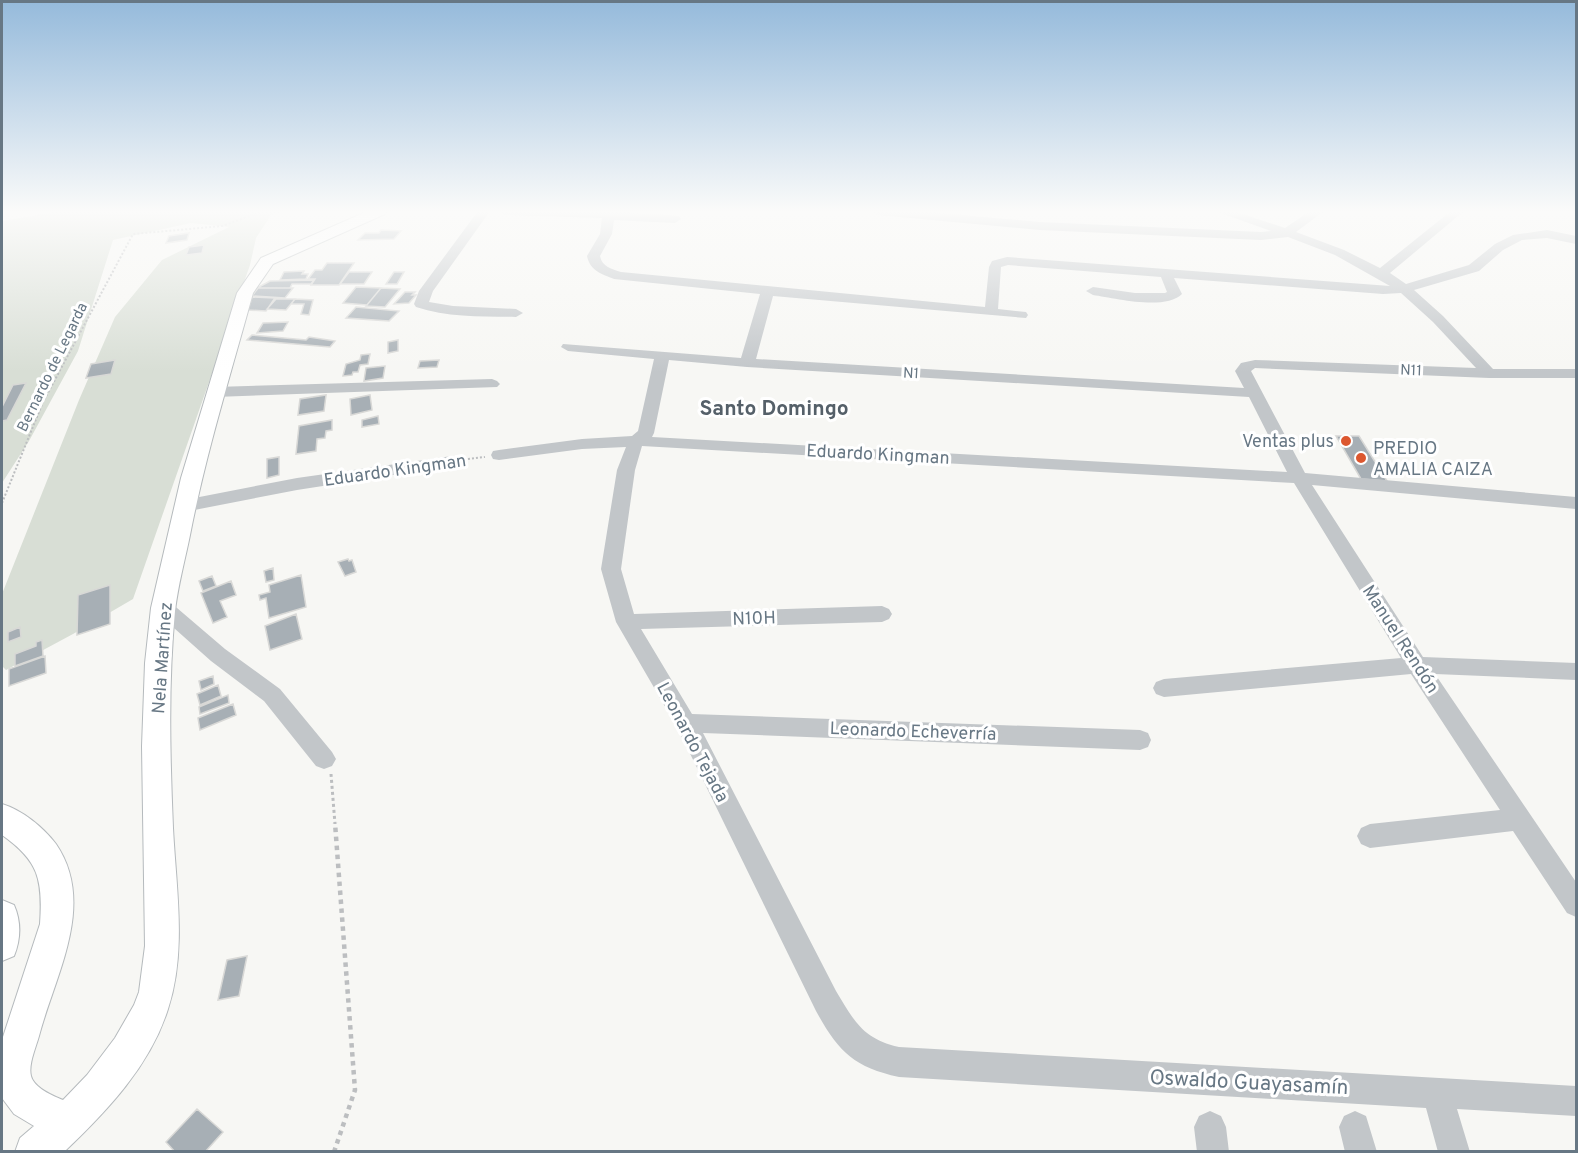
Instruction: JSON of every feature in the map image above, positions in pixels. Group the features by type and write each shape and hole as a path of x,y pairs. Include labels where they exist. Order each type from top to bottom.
{"main road":[{"name":"Nela Martínez","path":"34,1152 103,1085 121,1061 150,1012 157,990 161,946 156,747 163,607 184,506 215,392 245,292 264,265"},
{"path":"2,818 33,840 48,856 56,878 58,909 55,932 11,1076 22,1097 37,1109 68,1121"},
{"path":"2,916 2,944"}],"street":[{"path":"445,265 426,291 421,304 445,309 516,313"},
{"path":"595,265 605,272 619,276 1021,315"},
{"path":"991,312 993,272 997,265"},
{"path":"1047,265 1383,290 1404,289 1480,265"},
{"path":"1363,265 1404,289 1489,373"},
{"path":"1381,274 1392,265"},
{"path":"1093,291 1156,298 1172,297 1175,294 1165,272"},
{"path":"747,363 768,291"},
{"name":"N1","path":"568,347 747,363 1254,393"},
{"name":"Leonardo Tejada","path":"662,356 646,432 636,441 626,470 611,569 626,622 686,723 840,1025 856,1047 876,1058 921,1063"},
{"name":"N11","path":"1246,366 1255,364 1576,374"},
{"name":"Manuel Rendón","path":"1246,366 1244,371 1254,393 1299,478 1417,665 1576,904"},
{"path":"215,392 492,384"},
{"name":"Eduardo Kingman","path":"499,455 582,444 636,441 1299,478 1576,503"},
{"name":"Eduardo Kingman","path":"184,506 297,484 452,460"},
{"path":"163,607 218,655 272,695 324,759"},
{"name":"N10H","path":"626,622 882,614"},
{"path":"1164,688 1417,665 1576,671"},
{"name":"Leonardo Echeverría","path":"686,723 1140,740"},
{"path":"1370,836 1520,819"},
{"name":"Oswaldo Guayasamín","path":"921,1063 1576,1101"},
{"path":"1437,1092 1454,1152"}],"path":[{"name":"Bernardo de Legarda","path":"2,503 43,402 116,265"},
{"name":"Eduardo Kingman","path":"452,460 499,455"},
{"path":"324,759 331,774 355,1090 333,1152"}],"shaded area":[{"path":"2,265 105,265 78,351 29,441 2,483"},
{"path":"158,265 250,265 133,599 6,670 2,666 2,594 79,400 115,317"}],"building":[{"path":"326,265 353,265 339,285 311,285 315,279 308,279 315,270 322,270"},
{"path":"304,271 302,274 308,274 306,279 280,280 284,272"},
{"path":"349,272 372,272 364,284 340,284"},
{"path":"394,272 404,272 397,284 386,284"},
{"path":"314,280 311,284 292,284 290,288 257,288 270,281"},
{"path":"356,287 381,288 367,305 343,303"},
{"path":"258,288 293,288 285,298 252,296"},
{"path":"381,288 400,289 385,307 366,306"},
{"path":"405,292 415,292 412,295 416,295 409,303 394,304"},
{"path":"252,297 275,298 266,311 248,310"},
{"path":"276,299 295,299 286,310 267,309"},
{"path":"295,299 313,300 309,315 301,314 304,304 291,304"},
{"path":"356,307 399,311 389,321 346,318"},
{"path":"288,322 283,331 257,333 263,323"},
{"path":"252,335 306,340 309,337 335,341 330,347 247,340"},
{"path":"398,340 398,351 388,353 388,342"},
{"path":"370,354 368,364 360,365 358,372 353,372 352,375 343,376 346,364 360,360 361,355"},
{"path":"115,360 111,374 86,378 91,364"},
{"path":"439,360 437,367 418,368 420,361"},
{"path":"385,366 383,378 364,381 366,368"},
{"path":"26,383 7,420 2,421 2,407 13,385"},
{"path":"326,395 324,411 298,415 300,399"},
{"path":"370,395 372,410 351,415 350,399"},
{"path":"378,416 379,424 362,427 362,420"},
{"path":"332,420 332,430 326,431 325,438 317,439 316,451 296,454 299,426"},
{"name":"PREDIO AMALIA CAIZA","path":"1336,436 1359,436 1387,481 1361,479"},
{"path":"279,457 279,475 267,478 267,459"},
{"path":"352,560 356,572 345,576 338,562"},
{"path":"273,568 274,580 266,582 264,571"},
{"path":"301,575 306,607 269,618 266,598 260,600 259,595 270,592 269,585"},
{"path":"212,576 216,586 203,591 199,581"},
{"path":"231,581 236,595 220,601 227,617 213,623 201,593"},
{"path":"110,585 110,624 77,635 78,595"},
{"path":"296,614 302,639 270,650 265,626"},
{"path":"20,627 21,637 8,642 8,632"},
{"path":"42,640 43,656 15,666 15,654 36,646 36,642"},
{"path":"45,656 46,673 9,686 9,669"},
{"path":"213,676 214,684 201,690 199,681"},
{"path":"218,685 221,696 200,705 197,694"},
{"path":"228,695 229,703 200,714 199,707"},
{"path":"233,704 236,715 200,730 198,718"},
{"path":"247,956 239,996 218,1000 227,960"},
{"path":"197,1109 223,1132 205,1152 175,1152 166,1142"}],"place":[{"name":"Ventas plus","path":"1346,441"},
{"name":"PREDIO AMALIA CAIZA","path":"1361,458"}],"district":[{"name":"Santo Domingo","path":"774,408"}]}
